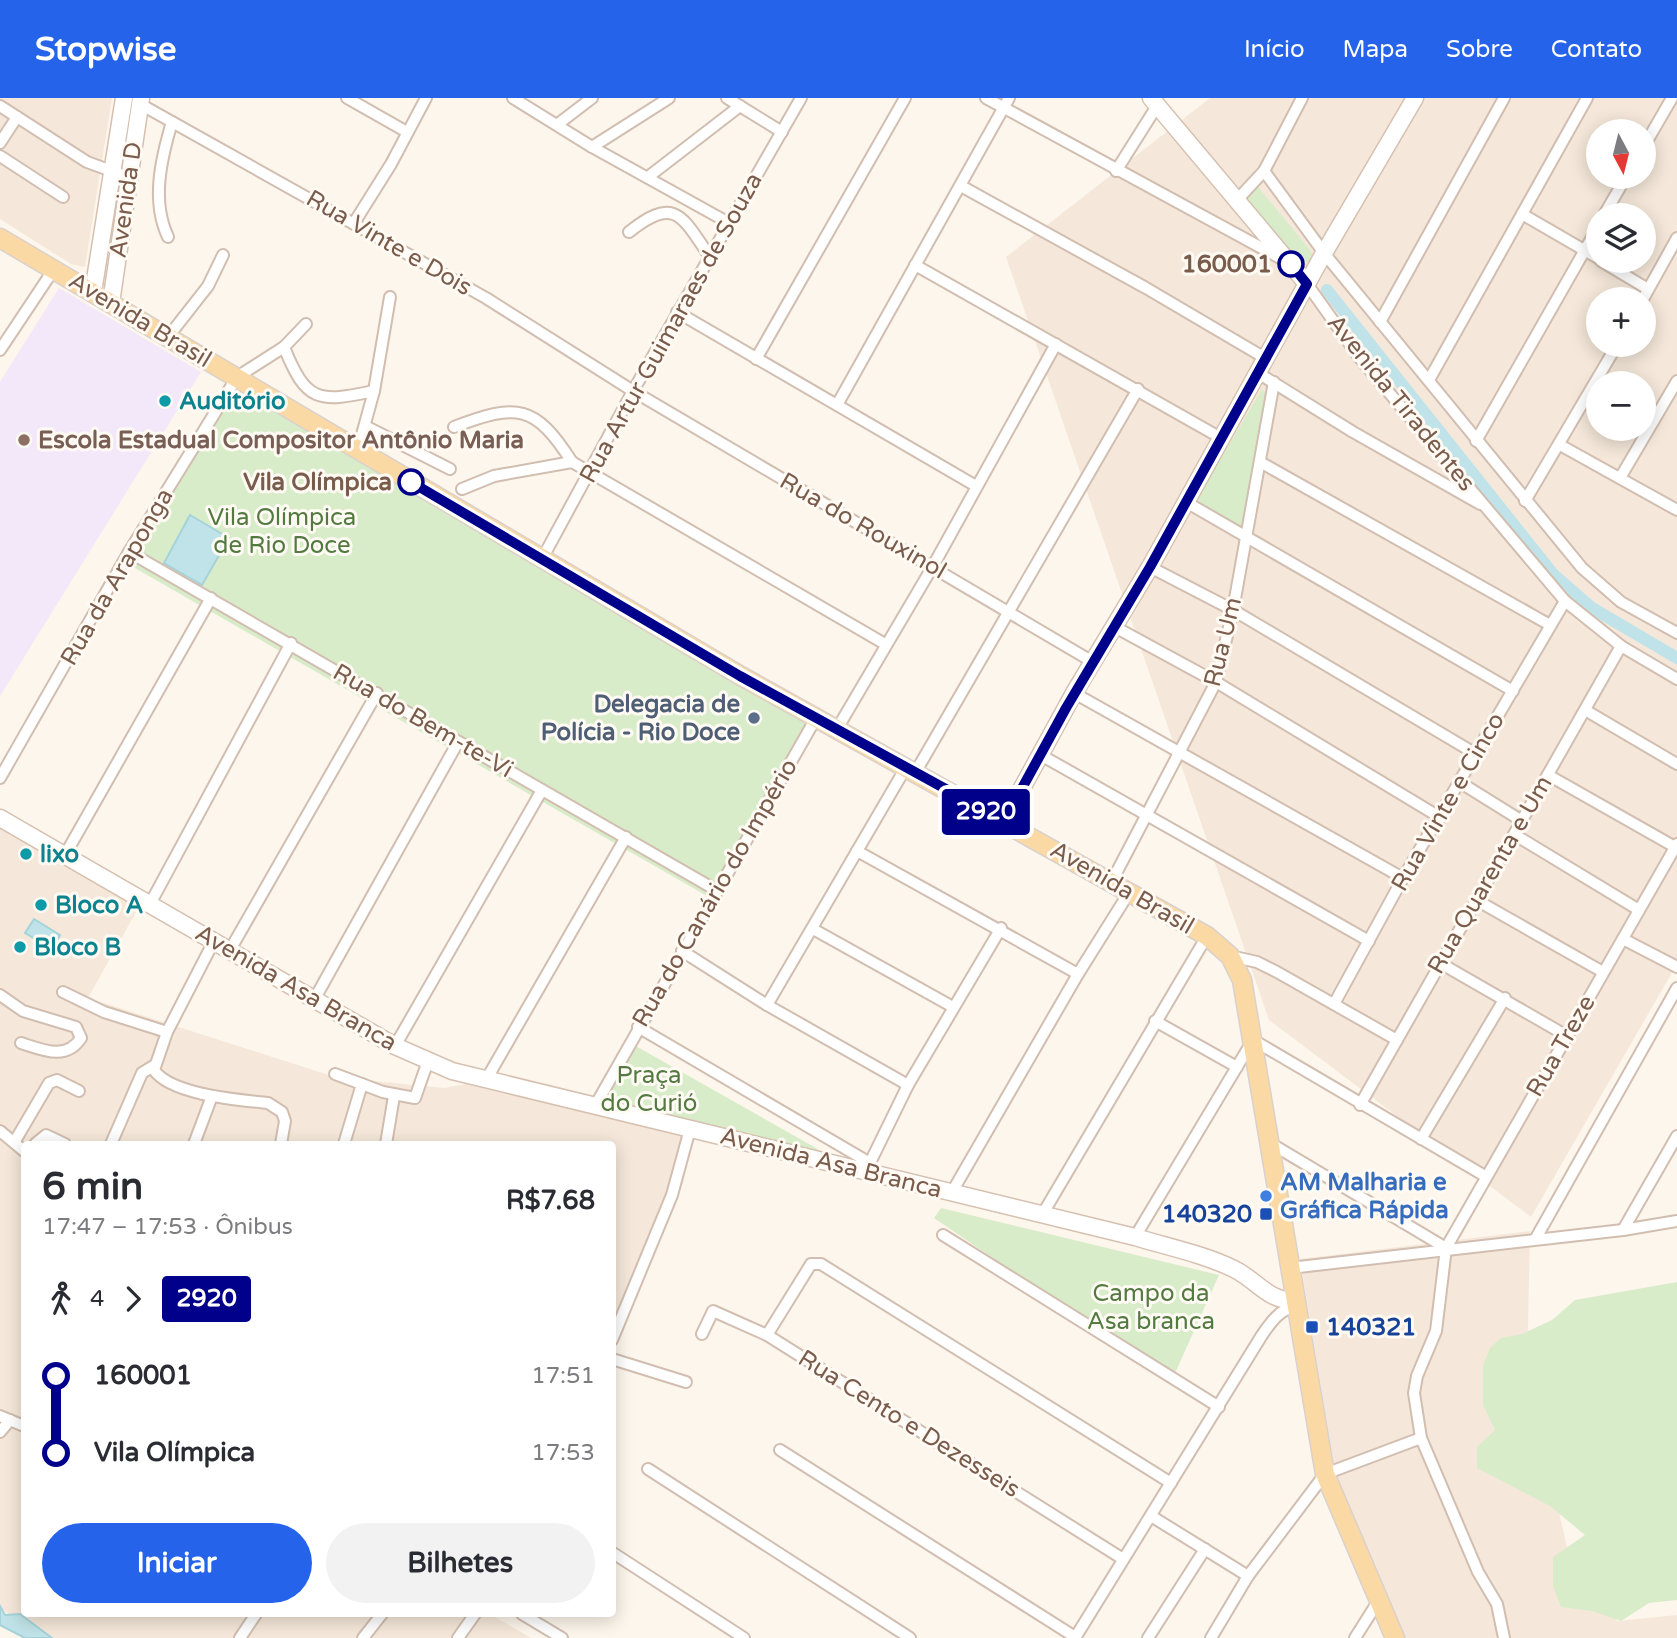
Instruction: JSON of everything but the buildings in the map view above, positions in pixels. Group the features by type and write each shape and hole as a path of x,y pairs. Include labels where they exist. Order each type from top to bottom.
{"main road":[{"name":"Avenida Brasil","path":"0,237 542,559 816,718 1208,936 1230,956 1242,980 1325,1474 1395,1638"}],"street":[{"name":"Avenida D","path":"93,292 124,98"},
{"path":"347,98 407,132"},
{"path":"354,223 391,164 426,98"},
{"path":"513,98 592,147 729,223"},
{"path":"558,124 592,98"},
{"path":"592,147 669,98"},
{"path":"727,98 782,132"},
{"name":"Rua Artur Guimaraes de Souza","path":"542,559 677,312 801,98"},
{"path":"757,359 905,98"},
{"path":"986,98 1116,171 1290,263"},
{"path":"837,405 1009,98"},
{"path":"1237,200 1264,171 1302,98"},
{"path":"1004,821 1039,754 1150,567 1324,253 1415,98"},
{"path":"1380,322 1504,98"},
{"path":"1429,380 1586,101 1573,98"},
{"path":"1656,126 1672,98"},
{"name":"Avenida D","path":"111,303 141,101"},
{"name":"Rua Vinte e Dois","path":"141,101 172,122 486,298 633,391"},
{"path":"1116,171 1154,102"},
{"name":"Avenida Tiradentes","path":"1154,102 1307,284 1359,357 1565,601 1621,646 1677,679"},
{"path":"0,106 87,162 128,177"},
{"path":"648,177 740,106"},
{"path":"0,143 17,117"},
{"path":"168,237 160,215 160,186 164,150 172,122"},
{"path":"0,156 63,197"},
{"name":"Avenida Tiradentes","path":"1264,171 1324,253 1525,502 1601,586 1621,602 1677,633"},
{"path":"961,186 1146,288 1261,366 1274,382 1353,432 1486,507"},
{"path":"629,232 659,212 675,213 682,218 710,257"},
{"path":"1522,214 1584,250"},
{"path":"1649,287 1677,238"},
{"path":"1476,440 1586,247"},
{"path":"168,337 208,286 223,256"},
{"path":"915,265 1221,438"},
{"path":"1,347 54,269"},
{"path":"1617,273 1636,287"},
{"path":"358,449 374,391 390,297"},
{"path":"677,312 976,486"},
{"path":"237,377 284,347 306,324"},
{"path":"837,729 933,566 1056,344"},
{"path":"284,347 294,373 303,387 312,394 339,399 374,391"},
{"path":"1525,502 1610,357"},
{"name":"Rua da Araponga","path":"0,778 130,552 237,377"},
{"path":"1620,478 1677,381"},
{"name":"Rua Um","path":"1112,881 1216,682 1233,611 1274,382"},
{"path":"767,1005 857,851 910,771 1008,611 1138,389"},
{"name":"Rua do Rouxinol","path":"633,391 1093,662"},
{"path":"454,427 501,412 527,414 543,422 572,462 590,474 885,644"},
{"path":"365,426 450,469"},
{"path":"1560,445 1677,510"},
{"path":"462,489 494,476 572,462"},
{"path":"1260,462 1550,625"},
{"path":"1186,502 1513,691"},
{"name":"Rua do Bem-te-Vi","path":"130,552 716,890"},
{"path":"1150,567 1233,611 1476,754"},
{"path":"65,855 211,598"},
{"name":"Rua Vinte e Cinco","path":"1334,1004 1403,878 1441,818 1565,601"},
{"path":"1113,626 1216,682 1441,818"},
{"path":"150,904 290,643"},
{"name":"Rua Quarenta e Um","path":"1360,1105 1621,646"},
{"path":"230,950 377,693"},
{"path":"1074,693 1403,878"},
{"path":"1585,710 1677,764"},
{"name":"Rua do Canário do Império","path":"595,1106 816,718"},
{"path":"314,1000 458,742"},
{"path":"1039,754 1369,941"},
{"path":"1548,775 1676,846"},
{"path":"1461,783 1522,821"},
{"path":"395,1046 542,790"},
{"name":"Avenida Asa Branca","path":"0,818 395,1046 428,1061 486,1080 868,1168 1135,1237 1212,1259 1237,1271 1278,1300 1296,1304"},
{"path":"1515,835 1639,910"},
{"path":"486,1080 626,837"},
{"name":"Rua Treze","path":"1446,1248 1676,846"},
{"path":"857,851 1001,928 1078,974"},
{"path":"953,1192 1078,974 1130,891"},
{"path":"1478,901 1603,972"},
{"path":"638,1027 868,1168 908,1085 1001,928"},
{"path":"813,929 953,1007"},
{"path":"1042,1215 1208,936"},
{"path":"1623,939 1677,967"},
{"path":"214,941 167,1032 154,1070 159,1076 212,1096 268,1103 282,1112 285,1121 282,1141"},
{"path":"682,951 767,1005 908,1085"},
{"path":"1230,956 1257,962 1397,1040"},
{"path":"1440,963 1567,1036"},
{"path":"1536,1238 1677,988"},
{"path":"63,992 104,1012 167,1032"},
{"path":"0,995 23,1010 76,1027 81,1038 72,1049 58,1052 21,1043"},
{"path":"1421,1139 1505,998"},
{"path":"1156,1021 1237,1067"},
{"path":"1135,1237 1253,1040 1485,1176"},
{"path":"335,1074 394,1096 418,1096 428,1061"},
{"path":"112,1141 142,1073 155,1065"},
{"path":"15,1141 49,1083 61,1081 79,1091"},
{"path":"345,1141 362,1084"},
{"path":"195,1141 212,1096"},
{"path":"386,1141 394,1096"},
{"path":"616,1330 672,1195 690,1129"},
{"path":"0,1131 21,1148"},
{"path":"39,1141 46,1135 59,1141"},
{"path":"1623,1230 1677,1136"},
{"path":"1270,1143 1446,1248"},
{"path":"1290,1268 1446,1248 1623,1230 1677,1221"},
{"path":"943,1235 1219,1406"},
{"path":"1446,1248 1436,1331 1417,1376 1414,1393 1421,1438 1478,1572 1497,1604 1504,1638"},
{"path":"767,1335 811,1264 821,1264 1171,1483"},
{"path":"780,1450 1075,1638 1272,1321 1286,1308 1296,1304"},
{"path":"616,1305 625,1307"},
{"name":"Rua Cento e Dezesseis","path":"702,1334 713,1311 767,1335 1123,1559"},
{"path":"616,1360 686,1382"},
{"path":"0,1432 5,1418"},
{"path":"1211,1638 1248,1576 1325,1474 1421,1438"},
{"path":"648,1469 910,1638"},
{"path":"1151,1516 1248,1576"},
{"path":"1148,1638 1205,1549"},
{"path":"616,1555 744,1638"},
{"path":"1355,1638 1379,1601"},
{"path":"240,1638 254,1617"},
{"path":"363,1638 380,1617"},
{"path":"458,1638 473,1617"},
{"path":"526,1617 548,1635 562,1638"}],"shaded area":[{"path":"0,98 112,98 85,267 71,264 0,219"},
{"path":"1210,98 1677,98 1677,964 1531,1217 1269,1020 1006,257"},
{"path":"59,288 201,372 0,696 0,382"},
{"path":"0,813 145,896 88,998 335,1077 444,1088 487,1080 698,1127 616,1342 616,1141 21,1141 21,1617 495,1617 531,1638 44,1638 0,1608"},
{"path":"1530,1231 1527,1375 1568,1551 1617,1621 1677,1615 1677,1638 1401,1638 1336,1477 1300,1259"}],"green space":[{"path":"1258,187 1311,251 1314,258 1311,263 1293,258 1249,208 1245,198"},
{"name":"Vila Olímpica de Rio Doce","path":"229,378 814,717 707,896 121,560"},
{"path":"1262,389 1267,395 1242,529 1201,506 1198,497"},
{"name":"Praça do Curió","path":"634,1045 846,1165 600,1109"},
{"name":"Campo da Asa branca","path":"941,1208 1219,1275 1172,1380 934,1218"},
{"path":"1677,1282 1677,1600 1649,1603 1621,1621 1592,1611 1561,1607 1553,1587 1553,1557 1585,1535 1550,1506 1477,1468 1477,1447 1495,1430 1483,1405 1483,1365 1490,1348 1501,1338 1522,1334 1552,1320 1575,1300"}],"water":[{"path":"190,515 229,538 202,585 164,563"},
{"path":"34,919 60,935 52,949 25,933"},
{"path":"0,1606 5,1615 20,1614 52,1638 25,1638 0,1625"}],"waterway":[{"path":"1327,290 1553,574 1592,608 1677,658"}],"bus line":[{"name":"2920","path":"411,482 740,676 1004,821 1039,754 1150,567 1307,284 1291,264"}],"place":[{"name":"160001","path":"1291,264"},
{"name":"Auditório","path":"165,401"},
{"name":"Escola Estadual Compositor Antônio Maria","path":"24,440"},
{"name":"Vila Olímpica","path":"411,482"},
{"name":"Delegacia de Polícia - Rio Doce","path":"754,718"},
{"name":"lixo","path":"26,854"},
{"name":"Bloco A","path":"41,905"},
{"name":"Bloco B","path":"20,947"},
{"name":"AM Malharia e Gráfica Rápida","path":"1266,1196"},
{"name":"140320","path":"1266,1214"},
{"name":"140321","path":"1312,1327"}]}
